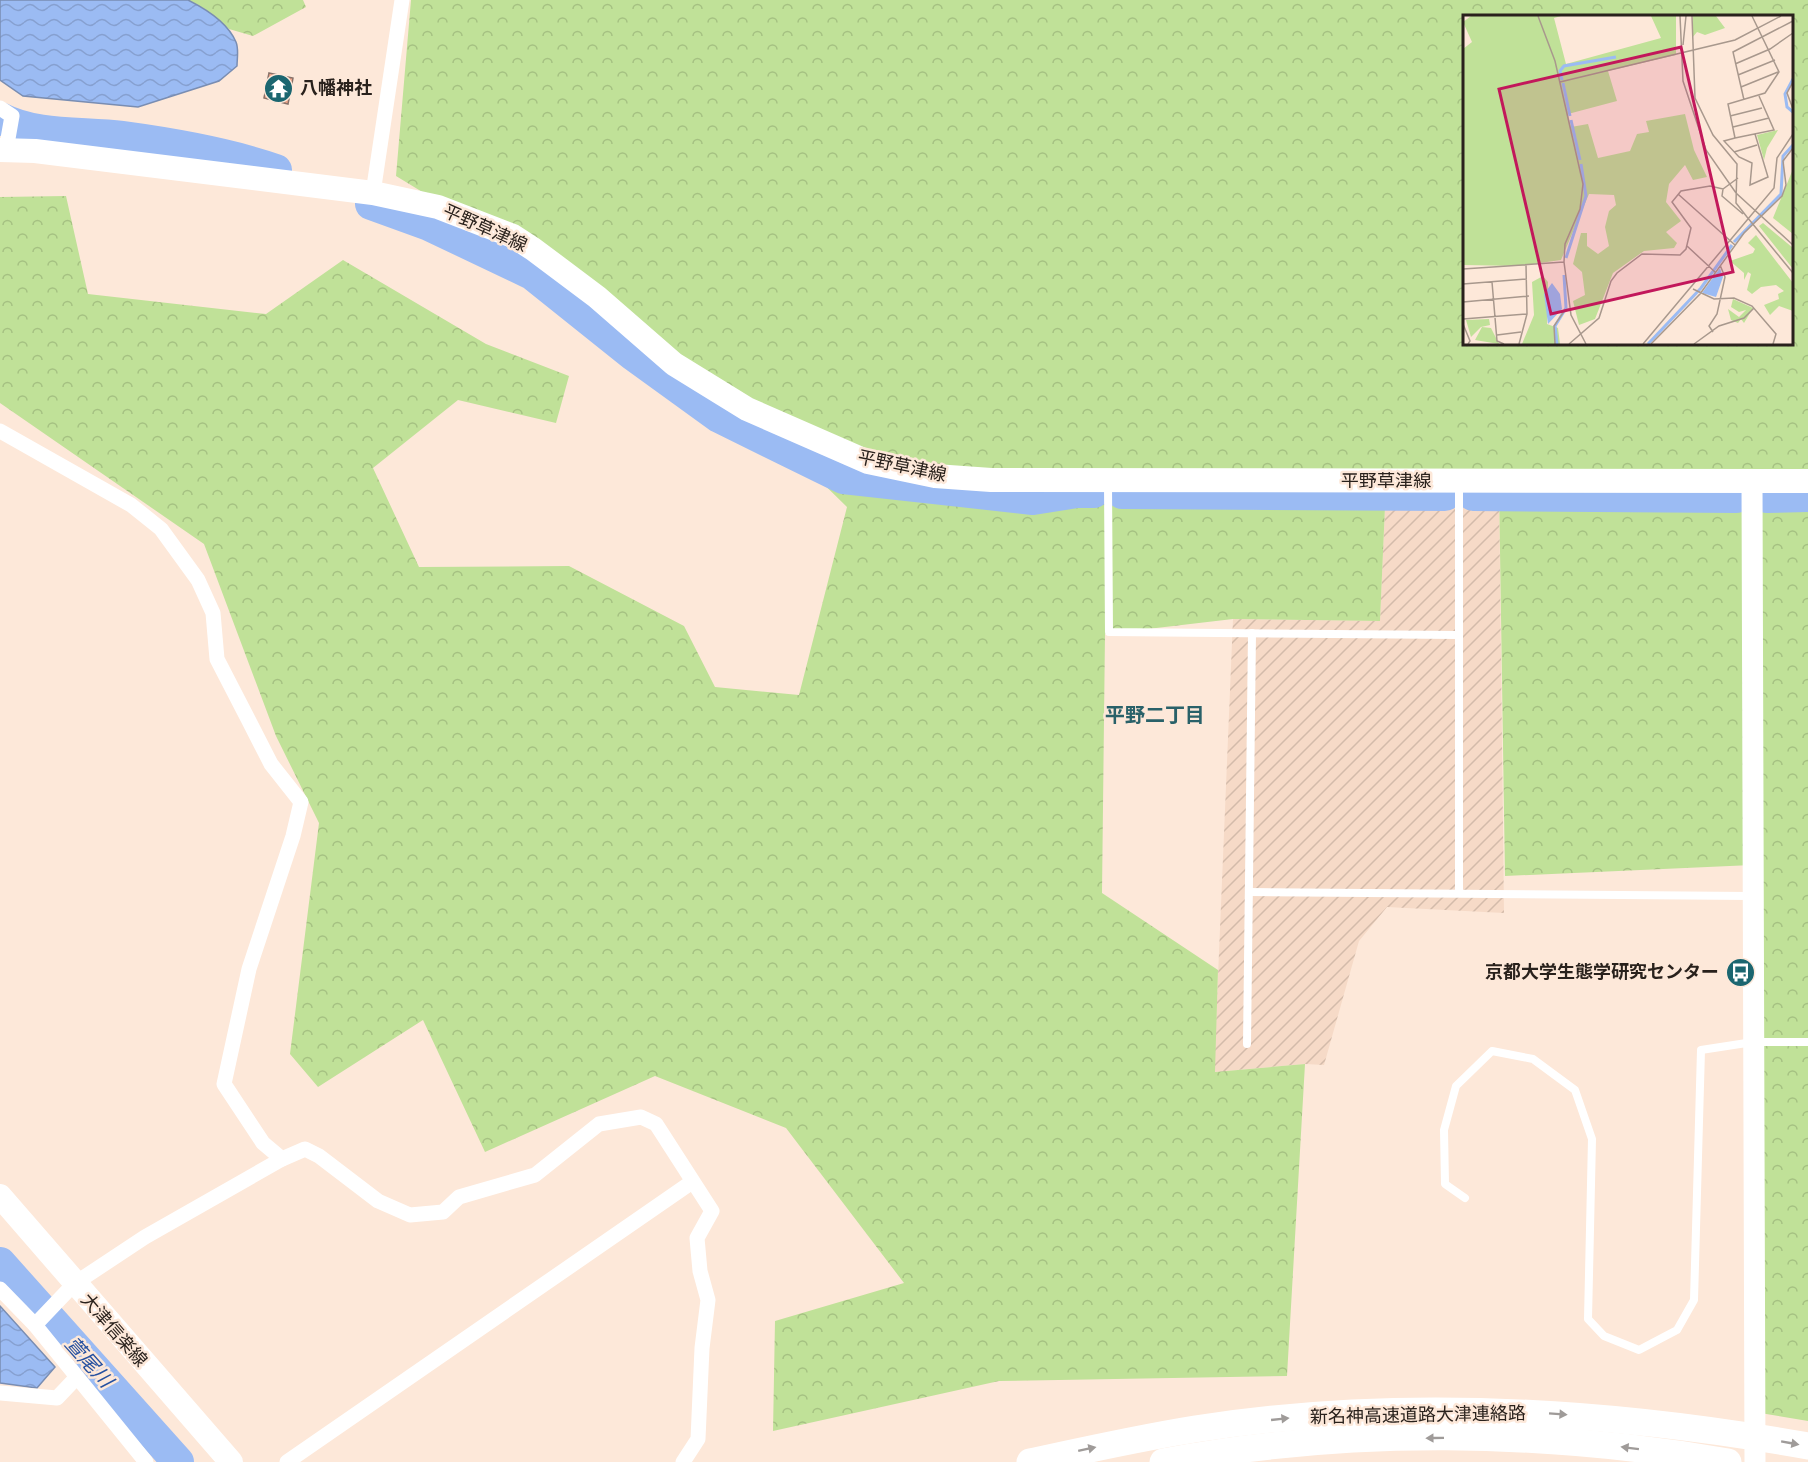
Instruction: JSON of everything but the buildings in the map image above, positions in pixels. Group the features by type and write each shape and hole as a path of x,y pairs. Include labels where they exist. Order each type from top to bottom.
{"highway":[{"name":"新名神高速道路大津連絡路","path":"1030,1462 1196,1429 1372,1413 1456,1411 1619,1418 1808,1446"},
{"name":"新名神高速道路大津連絡路","path":"1163,1462 1272,1446 1447,1438 1528,1439 1688,1455 1728,1462"}],"main road":[{"name":"平野草津線","path":"4,149 373,193 438,207 513,236 597,297 674,364 747,409 868,462 935,476 1108,480 1808,481"},
{"name":"大津信楽線","path":"0,1196 74,1285 231,1462"}],"street":[{"path":"373,193 402,0"},
{"path":"4,149 6,112"},
{"path":"0,431 131,505 161,529 198,580 213,613 217,658 271,764 301,802 293,836 249,969 224,1084 263,1143 282,1159"},
{"path":"1752,482 1755,1462"},
{"path":"36,1325 74,1285 145,1237 282,1159 305,1149 319,1156 378,1201 410,1215 443,1212 459,1197 535,1175 599,1124 640,1117 656,1124 712,1211 697,1238 700,1271 708,1300 702,1348 698,1439 683,1462"},
{"path":"287,1462 692,1182"},
{"path":"0,1289 36,1325 76,1378 146,1462"},
{"path":"0,1393 57,1398 76,1378"}],"lane":[{"path":"1108,480 1109,632 1459,635"},
{"path":"1459,481 1459,892"},
{"path":"1247,1044 1252,633"},
{"path":"1249,892 1752,896"},
{"path":"1465,1198 1445,1184 1444,1130 1456,1086 1492,1051 1533,1059 1575,1090 1593,1139 1588,1319 1604,1336 1639,1350 1677,1330 1694,1300 1701,1050 1753,1042 1808,1042"}],"shaded area":[{"path":"1386,484 1499,485 1504,913 1387,907 1359,941 1324,1065 1305,1064 1214,1072 1233,619 1380,621"}],"green space":[{"path":"188,0 303,0 306,7 253,36 229,29 203,8"},
{"path":"411,0 1808,0 1808,1421 1754,1412 1752,865 1505,876 1499,486 1386,484 1380,621 1233,619 1105,634 1102,893 1218,970 1215,1072 1305,1064 1287,1376 999,1381 773,1431 775,1321 904,1283 786,1128 655,1076 485,1152 423,1020 318,1087 290,1054 319,823 276,736 204,544 0,403 0,197 66,196 88,294 266,314 343,260 486,344 569,376 556,423 458,400 373,468 419,567 569,566 684,626 715,687 799,695 847,507 747,409 610,306 396,176"}],"water":[{"path":"0,0 188,0 209,12 228,29 237,45 237,66 219,81 138,107 23,96 0,80"},
{"path":"0,1306 55,1367 37,1388 0,1383"}],"waterway":[{"path":"0,118 44,131 122,137 181,146 276,170"},
{"path":"371,204 429,225 532,274 632,354 719,417 843,478 1033,499 1077,492 1094,492"},
{"path":"1122,493 1445,495"},
{"path":"1473,495 1736,497"},
{"path":"1767,497 1808,496"},
{"name":"萱尾川","path":"0,1263 178,1462"}],"place":[{"name":"八幡神社","path":"279,88"},
{"name":"京都大学生態学研究センター","path":"1740,972"}],"district":[{"name":"平野二丁目","path":"1155,715"}]}
